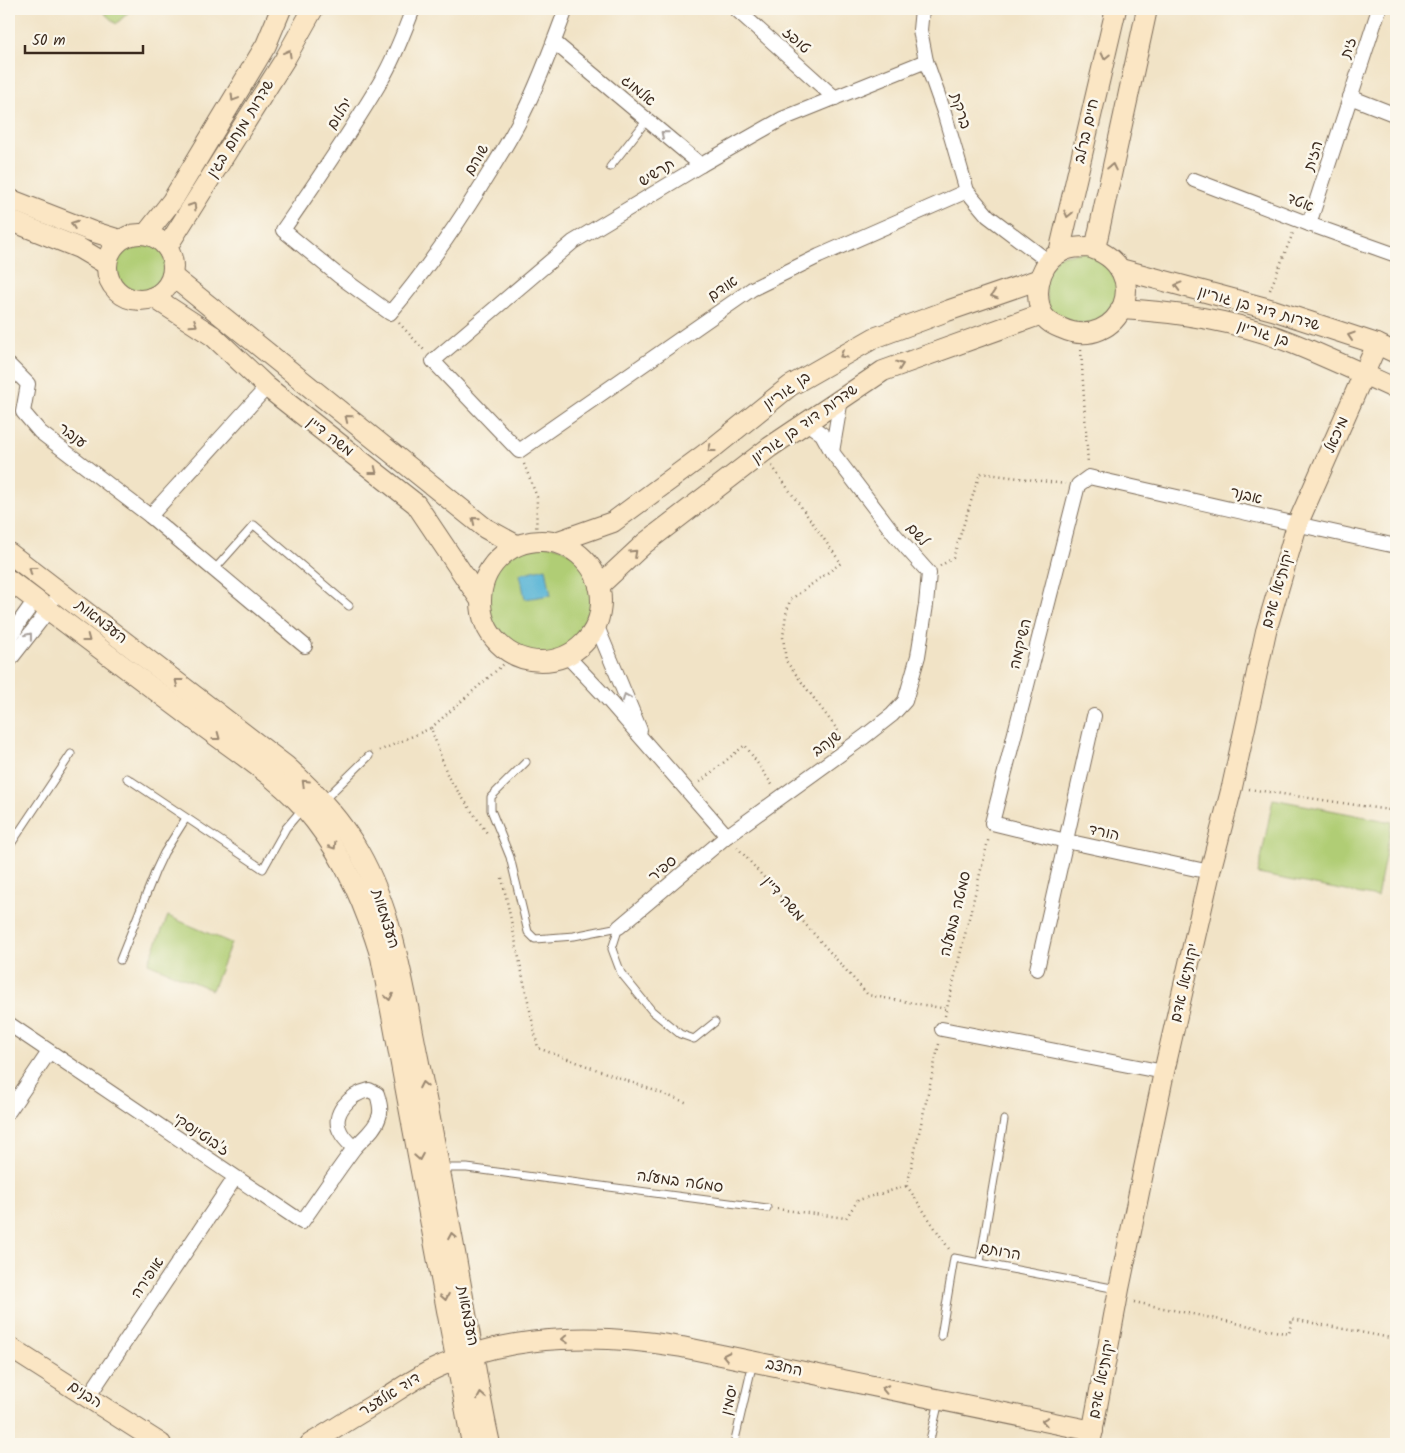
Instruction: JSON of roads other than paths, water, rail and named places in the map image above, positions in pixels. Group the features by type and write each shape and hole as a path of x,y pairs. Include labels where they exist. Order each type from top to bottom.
{"street":[{"name":"שדרות מנחם בגין","path":"146,234 172,201 252,70 266,45 281,9"},
{"name":"שדרות מנחם בגין","path":"167,247 285,58 313,9"},
{"name":"יהלום","path":"390,313 339,276 283,230 336,152 382,78 401,40 413,9"},
{"name":"שוהם","path":"390,313 418,280 451,234 523,114 566,9"},
{"name":"טופז","path":"736,9 835,98"},
{"name":"ברקת","path":"922,9 920,30 926,61 944,112 967,191 988,216 1049,265"},
{"name":"חיים ברלב","path":"1049,265 1116,9"},
{"name":"חיים ברלב","path":"1095,249 1147,9"},
{"name":"זית","path":"1350,97 1379,9"},
{"name":"אלמוג","path":"554,42 701,165"},
{"name":"תרשיש","path":"519,451 433,361 573,242 701,165 782,120 926,61"},
{"path":"1350,97 1396,115"},
{"name":"הזית","path":"1304,222 1350,97"},
{"name":"אטד","path":"1194,180 1396,255"},
{"name":"אודם","path":"519,451 752,289 819,256 967,191"},
{"path":"9,199 91,231 120,240"},
{"path":"9,220 80,248 106,264"},
{"path":"135,233 146,234 156,238 167,247 171,254 173,265 172,276 167,286 153,297 139,301 128,299 119,293 109,280 106,264 109,253 120,240 135,233"},
{"path":"1088,247 1095,249 1109,256 1120,269 1125,285 1124,301 1121,309 1111,323 1089,333 1070,332 1049,323 1042,314 1037,290 1049,265 1067,249 1088,247"},
{"name":"בן גוריון","path":"556,542 612,522 713,448 790,386 874,338 947,311 1049,265"},
{"name":"שדרות דוד בן גוריון","path":"1120,269 1263,308 1377,344 1396,353"},
{"name":"משה דיין","path":"172,276 484,528 516,545"},
{"name":"משה דיין","path":"153,297 213,336 267,387 416,504 481,602"},
{"name":"בן גוריון","path":"1121,309 1157,311 1224,322 1290,342 1396,389"},
{"name":"שדרות דוד בן גוריון","path":"599,586 645,543 763,452 883,371 1042,314"},
{"name":"מיכאל","path":"1297,525 1377,344"},
{"name":"ענבר","path":"9,365 28,384 23,412 40,432 150,516 304,646"},
{"path":"150,516 267,387"},
{"path":"832,452 841,399"},
{"name":"לשם","path":"805,422 822,434 832,452 895,535 929,573 918,656"},
{"name":"אבנר","path":"1084,481 1229,508 1396,546"},
{"name":"השיקמה","path":"992,824 1084,481"},
{"name":"יקותיאל אדם","path":"1091,1438 1118,1294 1164,1072 1210,872 1232,787 1266,631 1297,525"},
{"path":"536,540 556,542 574,550 589,564 599,586 601,601 596,624 588,638 574,651 556,659 537,661 514,655 501,647 489,632 481,613 481,592 487,573 499,556 516,545 536,540"},
{"name":"העצמאות","path":"9,552 262,747 304,782 338,819 360,853 375,885 389,926 406,996 440,1168 465,1357 472,1444"},
{"name":"העצמאות","path":"9,580 292,795 304,807 332,844 355,885 370,922 381,957 465,1357 490,1444"},
{"path":"9,661 42,605 55,587"},
{"path":"9,641 20,621 42,605"},
{"path":"596,624 645,742"},
{"path":"566,655 727,836"},
{"name":"שנהב","path":"727,836 892,715 905,700 918,656"},
{"path":"1037,969 1094,716"},
{"name":"הורד","path":"992,824 1210,872"},
{"name":"ספיר","path":"619,926 727,836"},
{"name":"ז'בוטינסקי","path":"9,1024 302,1222 354,1148"},
{"path":"942,1029 1164,1072"},
{"path":"9,1111 49,1052"},
{"name":"אופירה","path":"88,1397 236,1178"},
{"name":"החצב","path":"465,1357 515,1345 580,1338 615,1339 673,1346 939,1400 1091,1438"},
{"name":"הבנים","path":"9,1347 161,1444"},
{"name":"דוד אלעזר","path":"310,1444 427,1372 465,1357"}],"lane":[{"path":"610,166 647,120"},
{"path":"214,570 254,525 349,606"},
{"path":"9,846 71,754"},
{"path":"323,801 369,756"},
{"path":"526,762 491,797 491,810 510,857 528,932 535,938 574,936 619,926 612,949 621,973 652,1010 680,1034 694,1040 715,1022"},
{"path":"127,778 263,869 286,828 304,807"},
{"path":"120,960 156,870 164,853 186,818"},
{"path":"980,1262 1004,1120"},
{"name":"סמטה במעלה","path":"440,1168 468,1168 767,1208"},
{"name":"הרותם","path":"941,1336 954,1258 980,1262 1118,1294"},
{"name":"יסמין","path":"734,1444 753,1362"},
{"path":"929,1444 939,1400"}],"water":[{"path":"546,568 551,595 525,599 520,574"}]}
